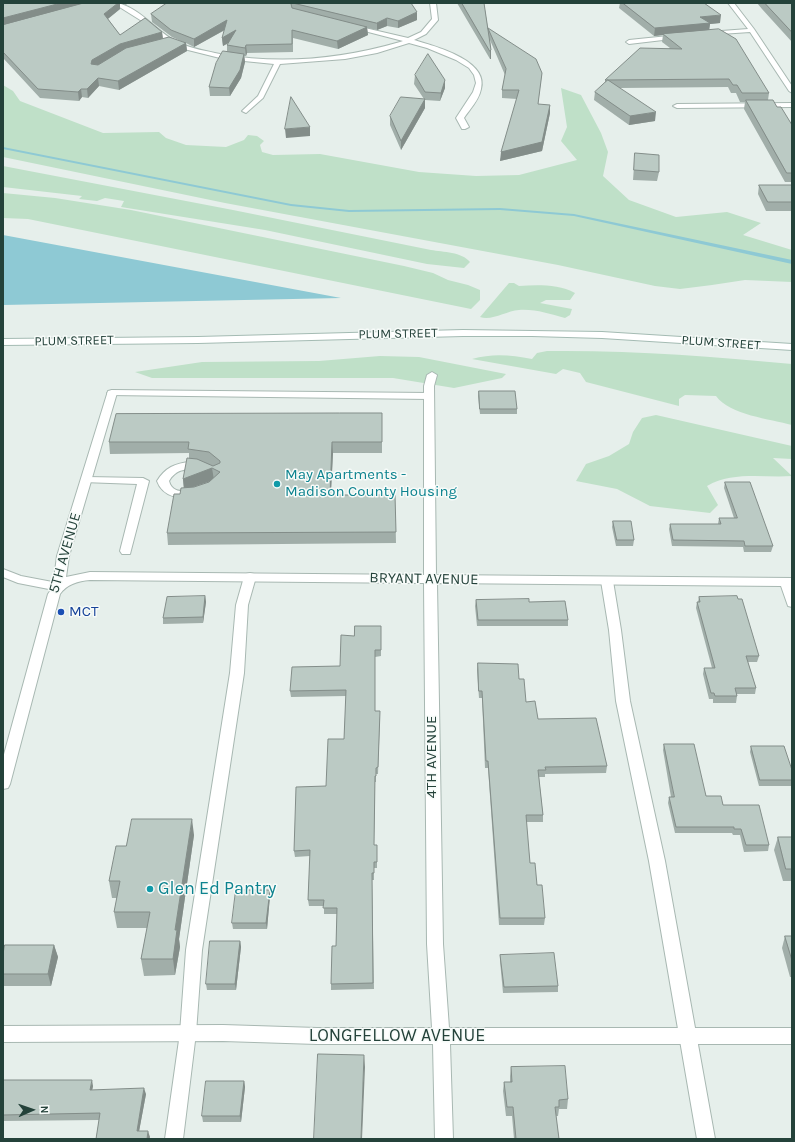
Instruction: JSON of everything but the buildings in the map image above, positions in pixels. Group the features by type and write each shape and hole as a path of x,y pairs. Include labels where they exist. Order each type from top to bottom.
{"street":[{"path":"116,3 134,13 167,42 211,54 278,62 342,58 382,50 408,41 423,33 435,20 436,14 432,3"},
{"path":"731,3 752,30 792,91"},
{"path":"347,26 408,41 450,55 468,64 474,70 478,78 479,85 477,92 460,118 465,127"},
{"path":"704,34 752,30"},
{"path":"629,42 688,36"},
{"path":"246,111 262,97 278,62"},
{"path":"677,106 792,106"},
{"name":"PLUM STREET","path":"3,342 198,340 463,333 524,333 602,335 792,347"},
{"name":"4TH AVENUE","path":"432,375 429,386 430,537 432,580 432,792 436,944 443,1070 444,1139"},
{"name":"5TH AVENUE","path":"3,784 54,594 59,587 63,556 112,393 429,396"},
{"path":"205,491 192,495 175,493 168,490 164,486 163,480 170,471 182,466 195,464 210,469"},
{"path":"87,480 163,480"},
{"path":"126,551 143,481"},
{"path":"3,573 18,579 59,587"},
{"name":"BRYANT AVENUE","path":"59,587 67,581 78,577 90,576 789,582"},
{"path":"174,1139 188,1033 194,950 237,673 242,605 250,577"},
{"path":"607,581 615,630 623,700 657,861 706,1139"},
{"path":"789,582 792,603"},
{"name":"LONGFELLOW AVENUE","path":"3,1034 188,1033 441,1036 792,1036"}],"green space":[{"path":"3,85 13,91 20,101 103,133 159,132 166,138 186,145 226,147 244,140 248,135 257,136 264,141 260,145 262,152 273,155 320,154 419,172 476,176 519,175 577,160 561,141 567,127 561,88 581,95 601,133 608,152 603,176 629,200 676,217 727,212 761,223 743,235 792,250 792,282 745,280 680,289 655,286 558,265 225,203 3,157"},
{"path":"3,166 457,254 470,262 464,268 427,264 265,230 121,207 124,201 105,198 97,201 79,199 82,196 3,187"},
{"path":"3,193 55,198 131,210 404,266 433,273 448,280 480,290 480,300 471,309 28,219 3,218"},
{"path":"509,283 514,283 519,286 540,285 562,288 575,293 570,300 546,300 540,303 572,309 570,315 565,318 537,311 519,310 489,318 480,317"},
{"path":"547,351 608,351 670,354 792,364 792,425 740,412 722,402 716,396 685,395 679,399 679,406 586,382 580,373 563,369 556,374 472,359 502,355 532,359 537,353"},
{"path":"380,356 419,357 506,374 502,378 454,388 393,378 152,378 135,372 202,362 319,361"},
{"path":"656,415 792,446 792,459 773,458 792,476 748,476 727,478 717,481 707,486 718,505 710,513 650,506 617,489 576,481 586,464 609,456 629,444 633,432 642,418"}],"water":[{"path":"3,235 341,298 3,305"}],"waterway":[{"path":"3,148 291,205 349,211 500,209 574,215 792,262"}],"place":[{"name":"May Apartments - Madison County Housing","path":"277,484"},
{"name":"MCT","path":"61,612"},
{"name":"Glen Ed Pantry","path":"150,889"}]}
